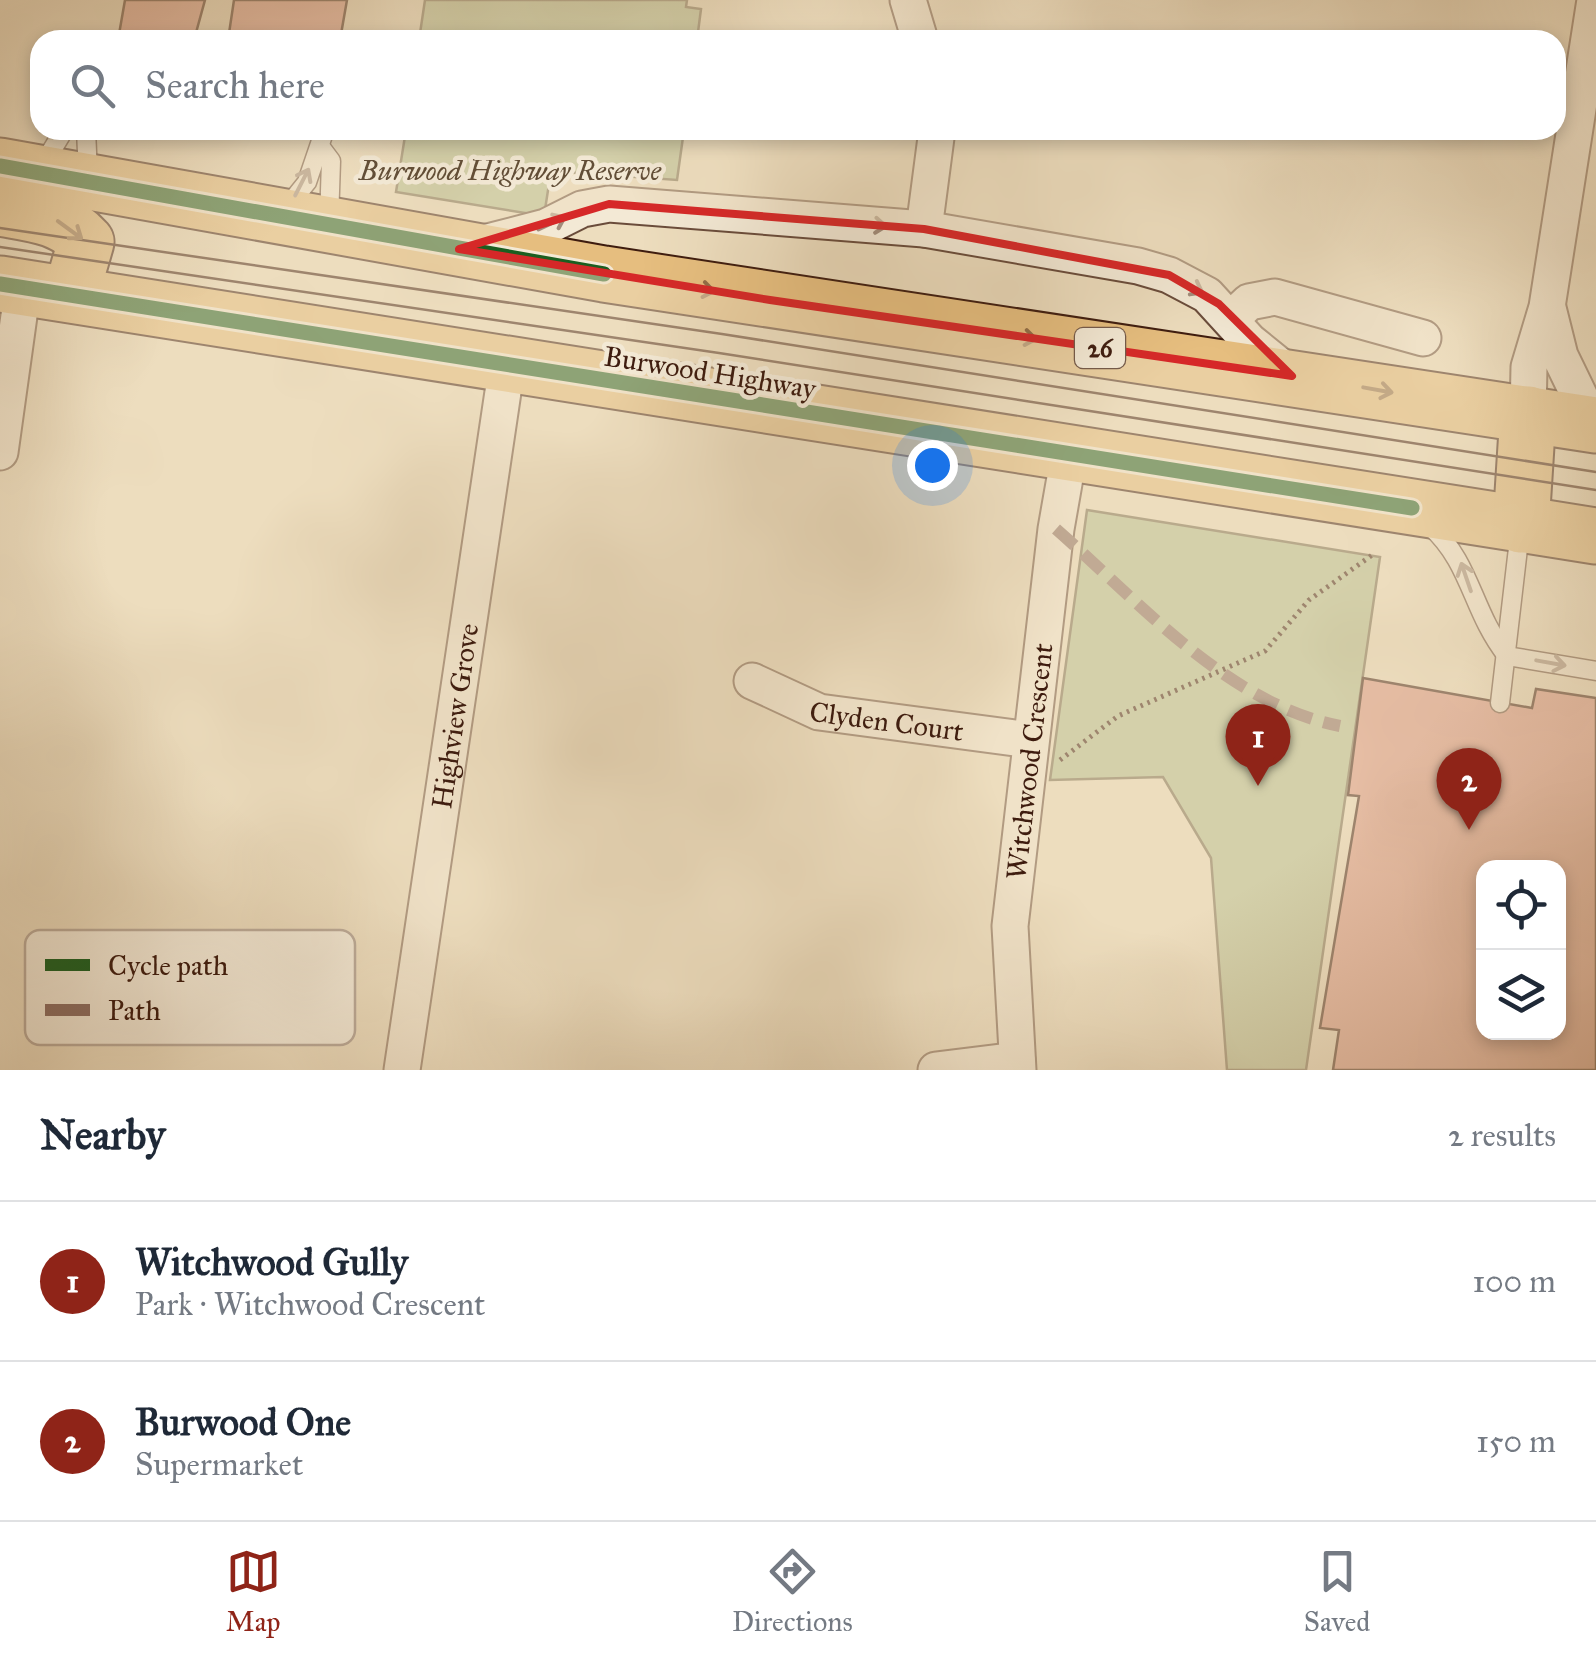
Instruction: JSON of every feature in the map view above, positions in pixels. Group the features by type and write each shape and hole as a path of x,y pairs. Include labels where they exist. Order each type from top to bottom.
{"highway":[{"name":"26","path":"46,165 458,249 1594,424"},
{"path":"31,288 86,242 66,224 51,218 46,165"},
{"name":"Burwood Highway","path":"31,288 1069,456 1596,536"},
{"path":"1521,526 1528,414"}],"street":[{"path":"908,0 917,30"},
{"path":"1528,414 1529,367 1547,307 1595,0"},
{"path":"924,229 936,140"},
{"path":"458,249 525,234 582,208 609,204 924,229 1157,271 1196,288 1292,376"},
{"path":"0,452 31,288"},
{"path":"1232,318 1249,302 1275,297 1423,338"},
{"path":"1547,307 1560,356 1594,424"},
{"name":"Highview Grove","path":"402,1070 507,365"},
{"name":"Witchwood Crescent","path":"1017,1065 1010,926 1024,787 1069,456"},
{"name":"Clyden Court","path":"752,682 820,712 1030,740"},
{"path":"936,1070 1017,1065"}],"lane":[{"path":"323,142 331,161 305,220 312,156 323,142"},
{"path":"1412,508 1453,548 1484,627 1507,656 1596,671"},
{"path":"1500,703 1521,526"}],"path":[{"path":"1024,787 1118,716 1265,651 1309,600 1375,553"}],"highlighted area":[{"path":"609,204 924,229 1169,275 1219,304 1292,376 770,300 459,249"}],"green space":[{"path":"425,0 687,0 686,7 701,9 698,30 420,30"},
{"name":"Burwood Highway Reserve","path":"404,140 683,140 677,180 551,171 544,216 396,192"},
{"path":"1087,510 1380,557 1306,1070 1227,1070 1211,858 1163,777 1050,780"}],"building":[{"path":"125,0 205,0 197,30 120,30"},
{"path":"234,0 347,0 342,30 230,30"},
{"path":"1363,678 1532,708 1536,689 1596,698 1596,1070 1333,1070 1339,1030 1320,1028 1359,796 1348,795"}],"tram line":[{"path":"0,228 722,334 1596,472"},
{"path":"0,247 719,353 1596,490"}],"marked path":[{"path":"1056,529 1153,618 1223,673 1299,714 1340,726"}],"cycle path":[{"path":"0,166 604,274"},
{"path":"0,284 1412,508"}],"place":[{"name":"Witchwood Gully","path":"1258,786"},
{"name":"Burwood One","path":"1469,830"}]}
